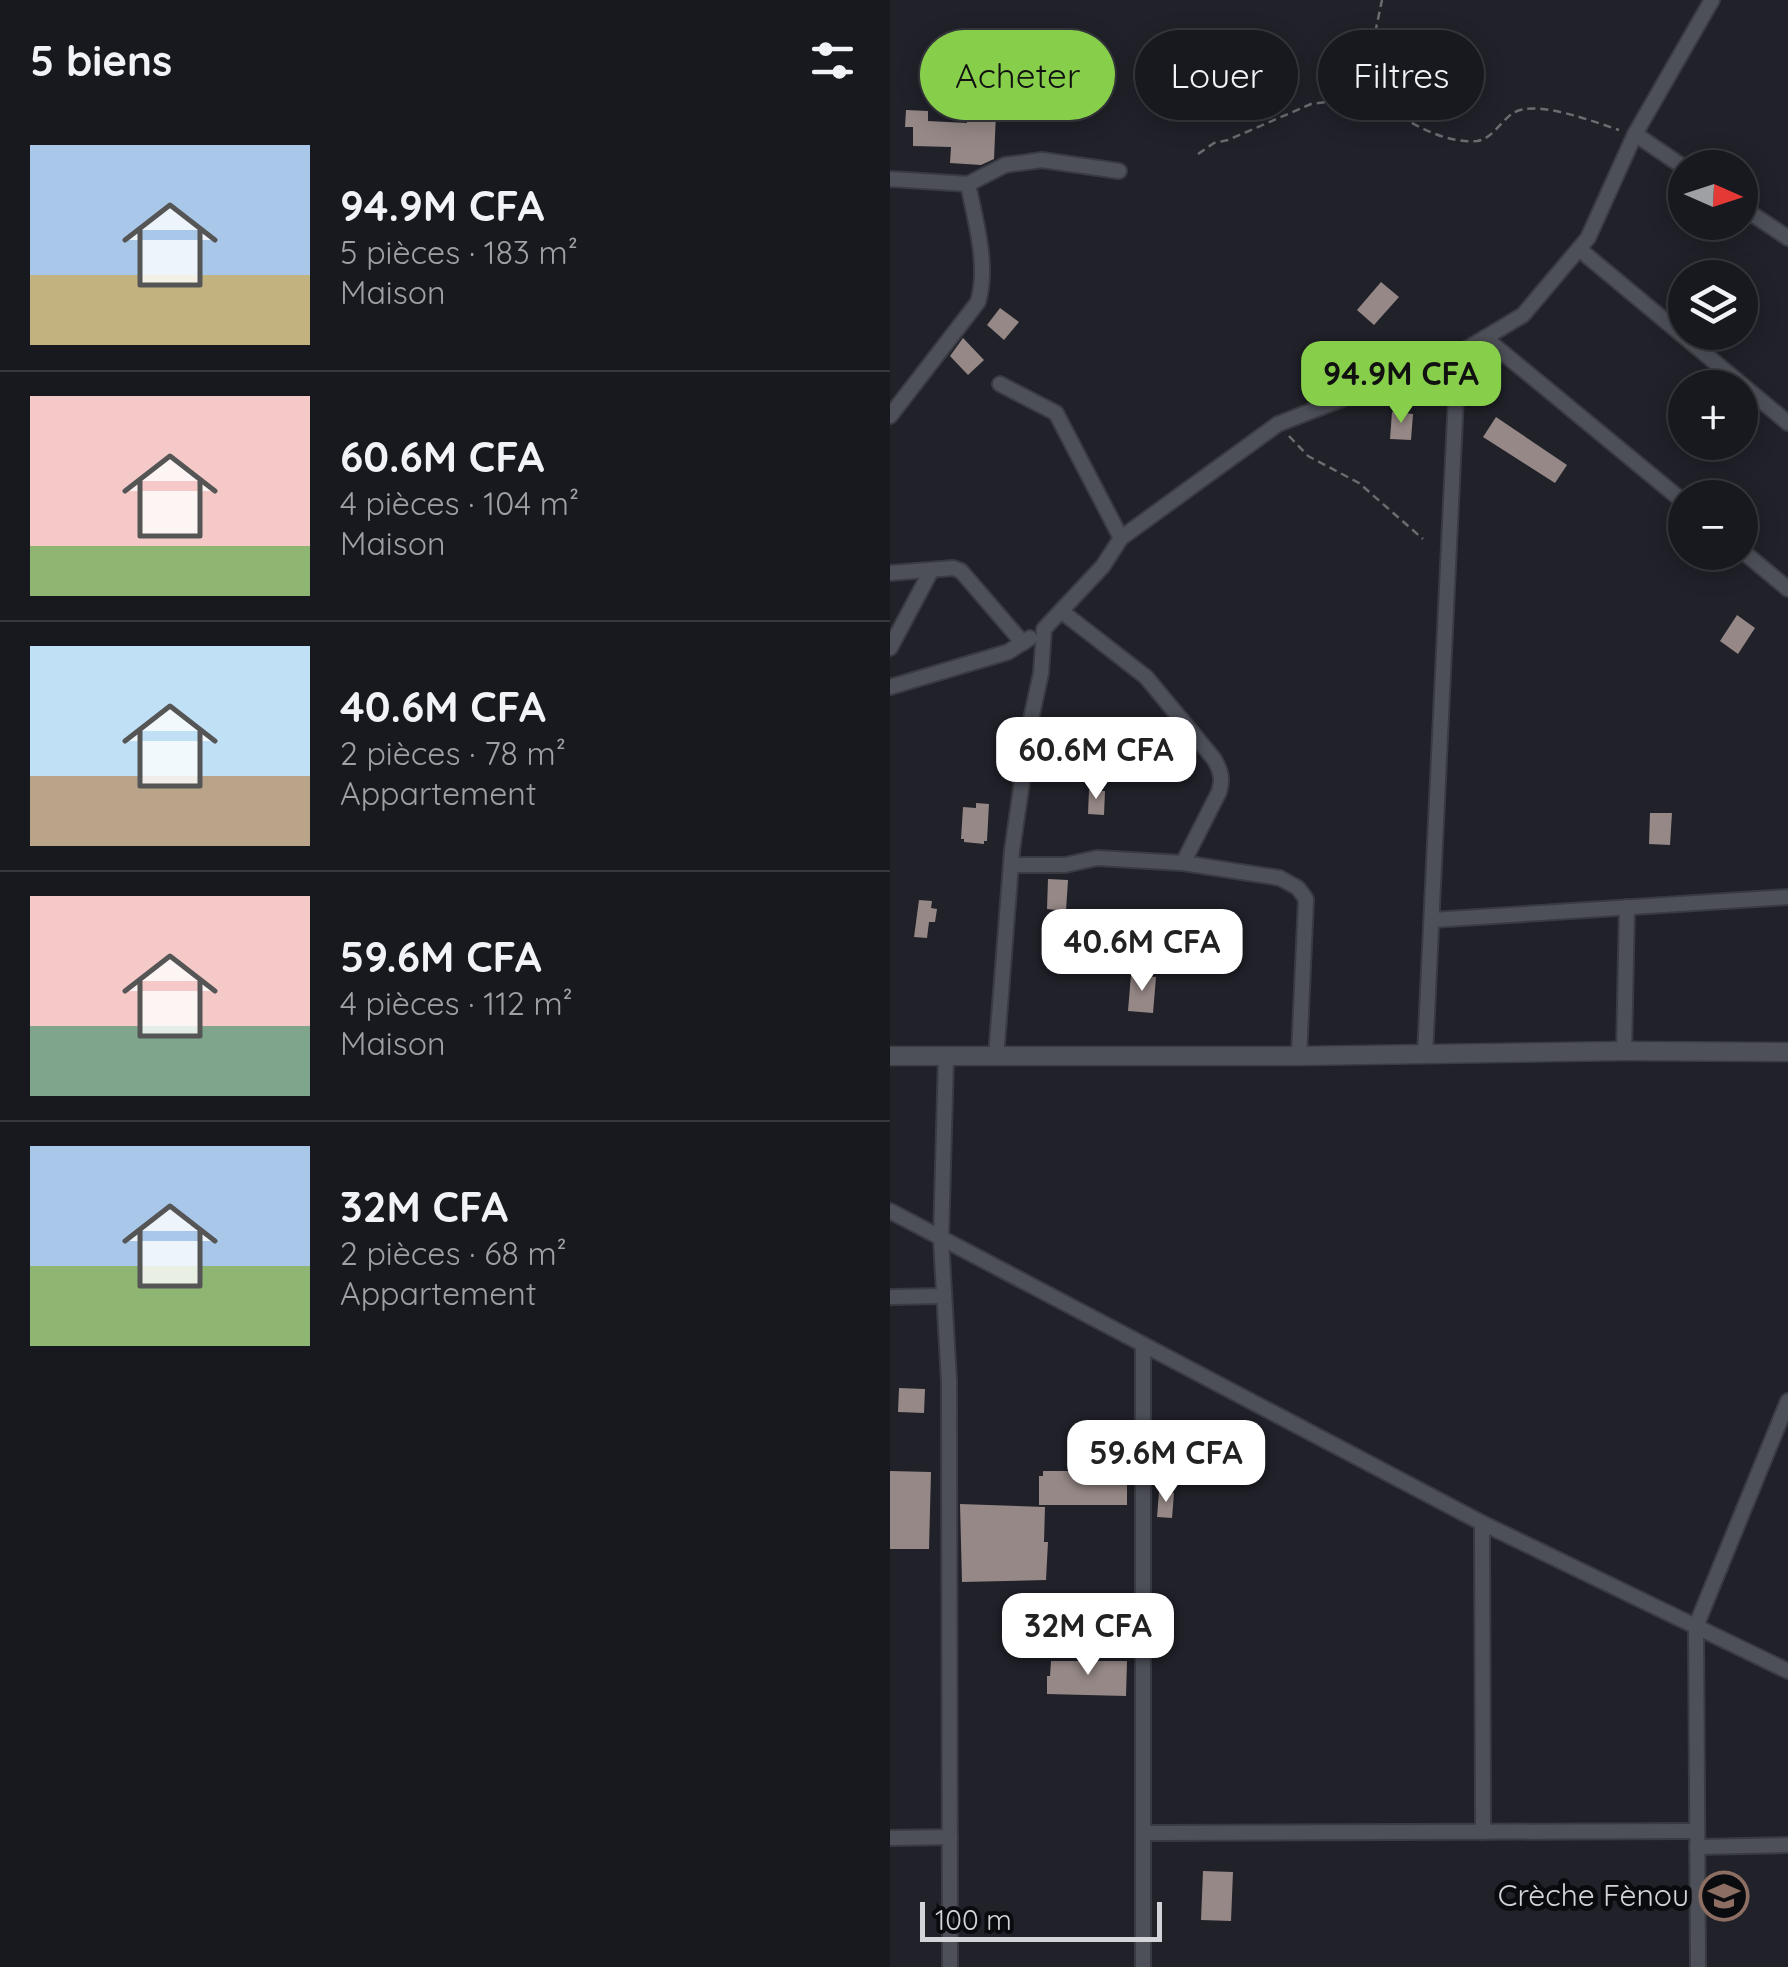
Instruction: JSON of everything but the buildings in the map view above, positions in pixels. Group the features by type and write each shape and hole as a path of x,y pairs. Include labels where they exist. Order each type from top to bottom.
{"street":[{"path":"890,687 1008,652 1044,629 1103,566 1120,538 1278,424 1458,354 1523,315 1588,238 1635,134 1712,0"},
{"path":"1635,134 1668,156"},
{"path":"890,178 968,184 1005,164 1042,160 1120,170"},
{"path":"890,416 896,398 978,302 982,288 980,248 968,184"},
{"path":"1758,218 1788,238"},
{"path":"1579,249 1788,423"},
{"path":"1485,338 1668,490"},
{"path":"1425,1055 1458,354"},
{"path":"1000,384 1056,412 1120,538"},
{"path":"1758,564 1788,589"},
{"path":"890,573 953,568 961,571 1023,643"},
{"path":"890,648 932,571"},
{"path":"1061,611 1146,677 1220,770 1219,792 1183,863"},
{"path":"996,1057 1011,865 1044,629"},
{"path":"1011,865 1065,866 1097,858 1183,863 1280,878 1298,888 1306,899 1299,1056"},
{"path":"1432,920 1788,896"},
{"path":"1624,1051 1627,907"},
{"path":"890,1056 1788,1052"},
{"path":"946,1058 941,1238 949,1401 950,1967"},
{"path":"890,1211 1482,1523 1788,1671"},
{"path":"890,1296 944,1296"},
{"path":"1143,1345 1143,1967"},
{"path":"1698,1967 1696,1626 1783,1425 1788,1401"},
{"path":"1482,1523 1482,1832"},
{"path":"1145,1833 1697,1831"},
{"path":"890,1838 950,1837"},
{"path":"1698,1847 1788,1845"}],"path":[{"path":"1376,30 1382,0"},
{"path":"1198,154 1214,143 1318,103"},
{"path":"1409,120 1432,134 1474,141 1486,139 1509,115 1523,108 1544,109 1635,134"},
{"path":"1278,424 1308,456 1359,483 1423,539"}],"place":[{"name":"Crèche Fènou","path":"1724,1896"}]}
